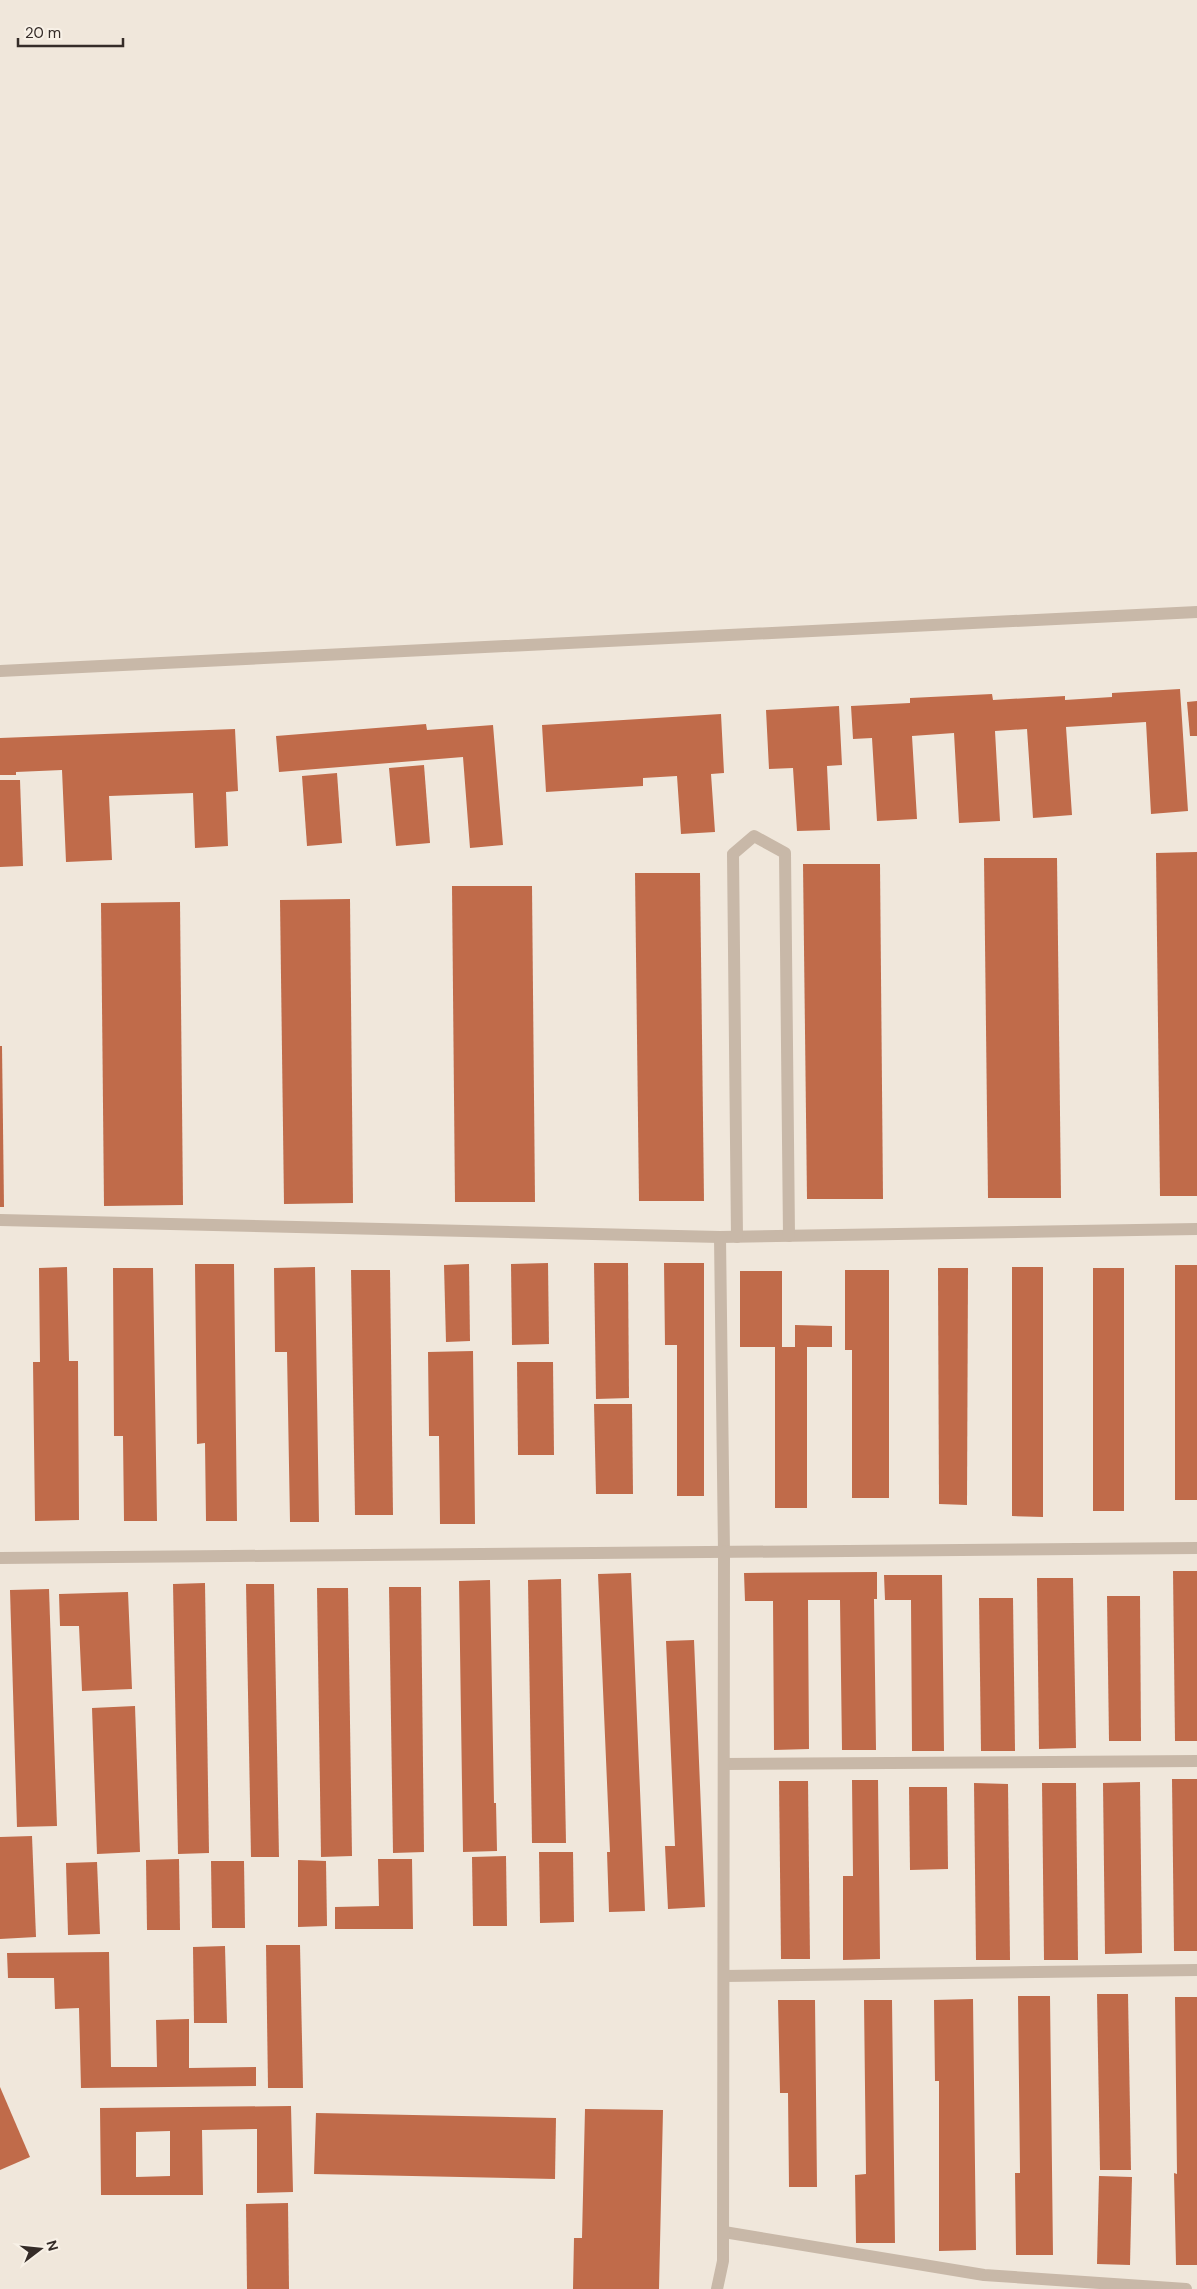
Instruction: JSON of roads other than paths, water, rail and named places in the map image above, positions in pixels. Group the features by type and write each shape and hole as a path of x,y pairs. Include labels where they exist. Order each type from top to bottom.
{"street":[{"path":"0,672 1197,612"},
{"path":"737,1237 733,854 754,836 785,854 789,1236"},
{"path":"0,1220 720,1238 1197,1229"},
{"path":"717,2289 724,2261 724,1552 720,1238"},
{"path":"0,1558 1197,1548"},
{"path":"724,1764 1197,1761"},
{"path":"724,1976 1197,1970"},
{"path":"724,2232 984,2276 1186,2289"}]}
